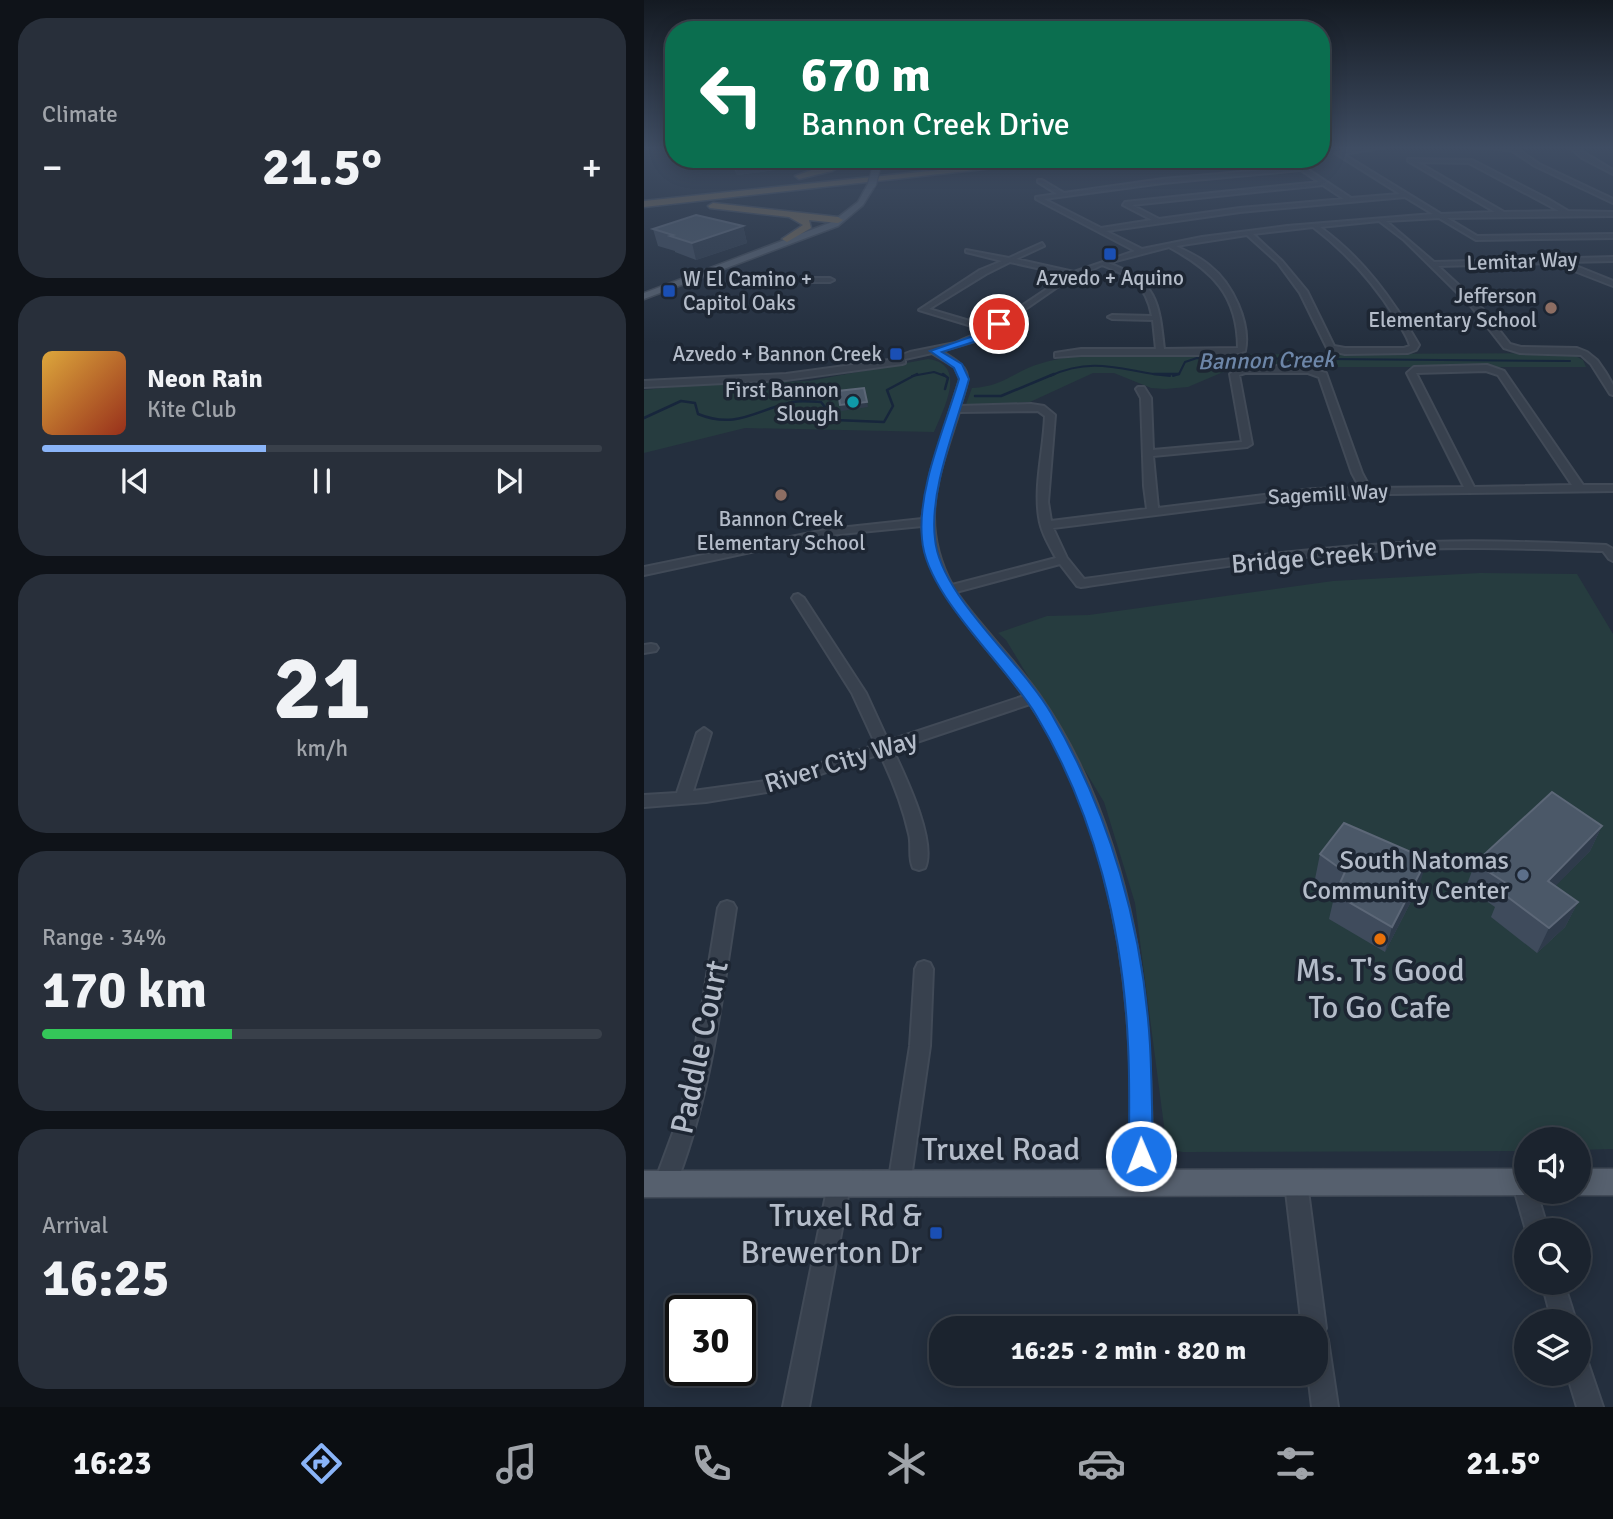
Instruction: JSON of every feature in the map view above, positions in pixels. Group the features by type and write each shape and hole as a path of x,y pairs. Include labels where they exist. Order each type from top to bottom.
{"highway":[{"path":"761,212 838,220"},
{"path":"787,239 808,226 804,220 788,215"}],"main road":[{"path":"644,296 822,230 851,212"},
{"path":"644,289 838,220"},
{"name":"Truxel Road","path":"654,1184 1514,1182"},
{"path":"1591,1182 1613,1182"}],"street":[{"path":"1067,212 1141,251"},
{"path":"1140,212 1158,221"},
{"path":"1103,229 1243,212"},
{"path":"1433,212 1476,239 1613,236"},
{"path":"1499,212 1503,214"},
{"path":"644,384 786,377 905,361 979,337 1044,291 1074,274 1141,251 1170,245 1314,225 1381,220 1503,214 1613,214"},
{"path":"1381,220 1406,239 1474,304 1507,346 1520,350 1582,352 1599,368 1613,392"},
{"path":"1248,233 1280,262 1304,293 1331,348 1345,351 1405,351 1413,348 1415,345 1391,303 1338,243 1314,225"},
{"path":"988,330 923,310 972,279 1042,245"},
{"path":"1058,355 1232,352 1243,346 1236,313 1217,277 1201,262 1170,245"},
{"path":"981,246 968,251 1074,274"},
{"name":"Lemitar Way","path":"1432,264 1613,258"},
{"path":"1551,259 1613,284"},
{"path":"1102,263 1128,272 1142,281 1153,301 1160,352"},
{"path":"812,280 830,280"},
{"path":"1112,317 1157,318"},
{"path":"934,351 954,362 964,375 930,497 927,522 934,561 948,590 1034,698 1067,754 1083,790 1115,885 1125,933 1138,1032 1142,1184"},
{"path":"1470,489 1411,373 1414,370 1488,368 1501,373 1580,489"},
{"path":"1599,368 1613,368"},
{"path":"1147,453 1247,444 1234,374 1244,370 1312,370 1323,375 1357,472 1366,490"},
{"path":"1141,389 1146,398 1147,453 1153,511"},
{"path":"948,590 1063,560 1045,525 1042,488 1050,415 1046,410 1031,407 956,409"},
{"name":"Sagemill Way","path":"1045,525 1271,496 1366,490 1613,488"},
{"path":"644,571 830,532 927,522"},
{"name":"Bridge Creek Drive","path":"1063,560 1081,583 1284,556 1387,547 1475,544 1606,548 1613,557"},
{"path":"798,598 859,693 899,779 918,836 919,863"},
{"name":"River City Way","path":"644,801 767,786 1034,698"},
{"path":"684,798 704,733"},
{"name":"Paddle Court","path":"654,1184 693,1101 705,1049 727,908"},
{"path":"899,1185 920,1046 924,969"},
{"path":"1296,1183 1313,1316"},
{"path":"796,1407 839,1185"},
{"path":"1322,1386 1325,1407"},
{"path":"1583,1386 1590,1407"}],"green space":[{"path":"1570,353 1583,360 1586,367 1260,367 1228,370 1188,387 1165,389 1151,388 1114,373 1093,373 1030,402 965,407 972,388 995,384 1041,363 1081,355"},
{"path":"928,359 947,369 950,378 947,400 934,432 745,428 644,453 644,390 690,385 809,381"},
{"path":"1480,573 1577,574 1613,634 1613,1149 1591,1150 1591,1127 1514,1127 1514,1151 1183,1152 1167,1149 1135,903 1104,802 1006,640 998,633 1047,616 1089,615 1333,581"}],"building":[{"path":"696,215 743,226 692,243 653,229"},
{"name":"First Bannon Slough","path":"864,388 867,402 840,405 838,391"},
{"path":"1552,792 1602,826 1548,881 1578,902 1549,928 1501,892 1509,885 1475,863"},
{"path":"1344,823 1427,859 1392,927 1335,894 1345,872 1320,854"}],"waterway":[{"name":"Bannon Creek","path":"1179,374 1185,362 1197,358 1570,361"},
{"name":"Bannon Creek","path":"1050,376 1066,370 1096,366 1157,374"},
{"name":"Bannon Creek","path":"914,376 934,372 945,376"},
{"name":"Bannon Creek","path":"943,374 948,378 945,389"},
{"name":"Bannon Creek","path":"975,396 1001,396 1054,374"},
{"name":"Bannon Creek","path":"1157,374 1179,374"},
{"name":"Bannon Creek","path":"1157,374 1170,376"},
{"name":"Bannon Creek","path":"1173,376 1179,374"},
{"name":"Bannon Creek","path":"644,418 681,401 695,403 698,414 724,420 747,417 780,405 803,401 821,402 835,420 884,422 893,406 887,390 914,376"}],"place":[{"name":"Azvedo + Aquino","path":"1110,254"},
{"name":"W El Camino + Capitol Oaks","path":"669,291"},
{"name":"Jefferson Elementary School","path":"1551,308"},
{"name":"Azvedo + Bannon Creek","path":"896,354"},
{"name":"First Bannon Slough","path":"853,402"},
{"name":"Bannon Creek Elementary School","path":"781,495"},
{"name":"South Natomas Community Center","path":"1523,875"},
{"name":"Ms. T's Good To Go Cafe","path":"1380,939"},
{"name":"Truxel Rd & Brewerton Dr","path":"936,1233"}],"route":[{"path":"999,324 979,337 935,351 959,366 964,379 930,497 928,539 934,561 948,590 1017,676 1067,754 1102,841 1115,885 1133,986 1139,1044 1141,1156"}]}
